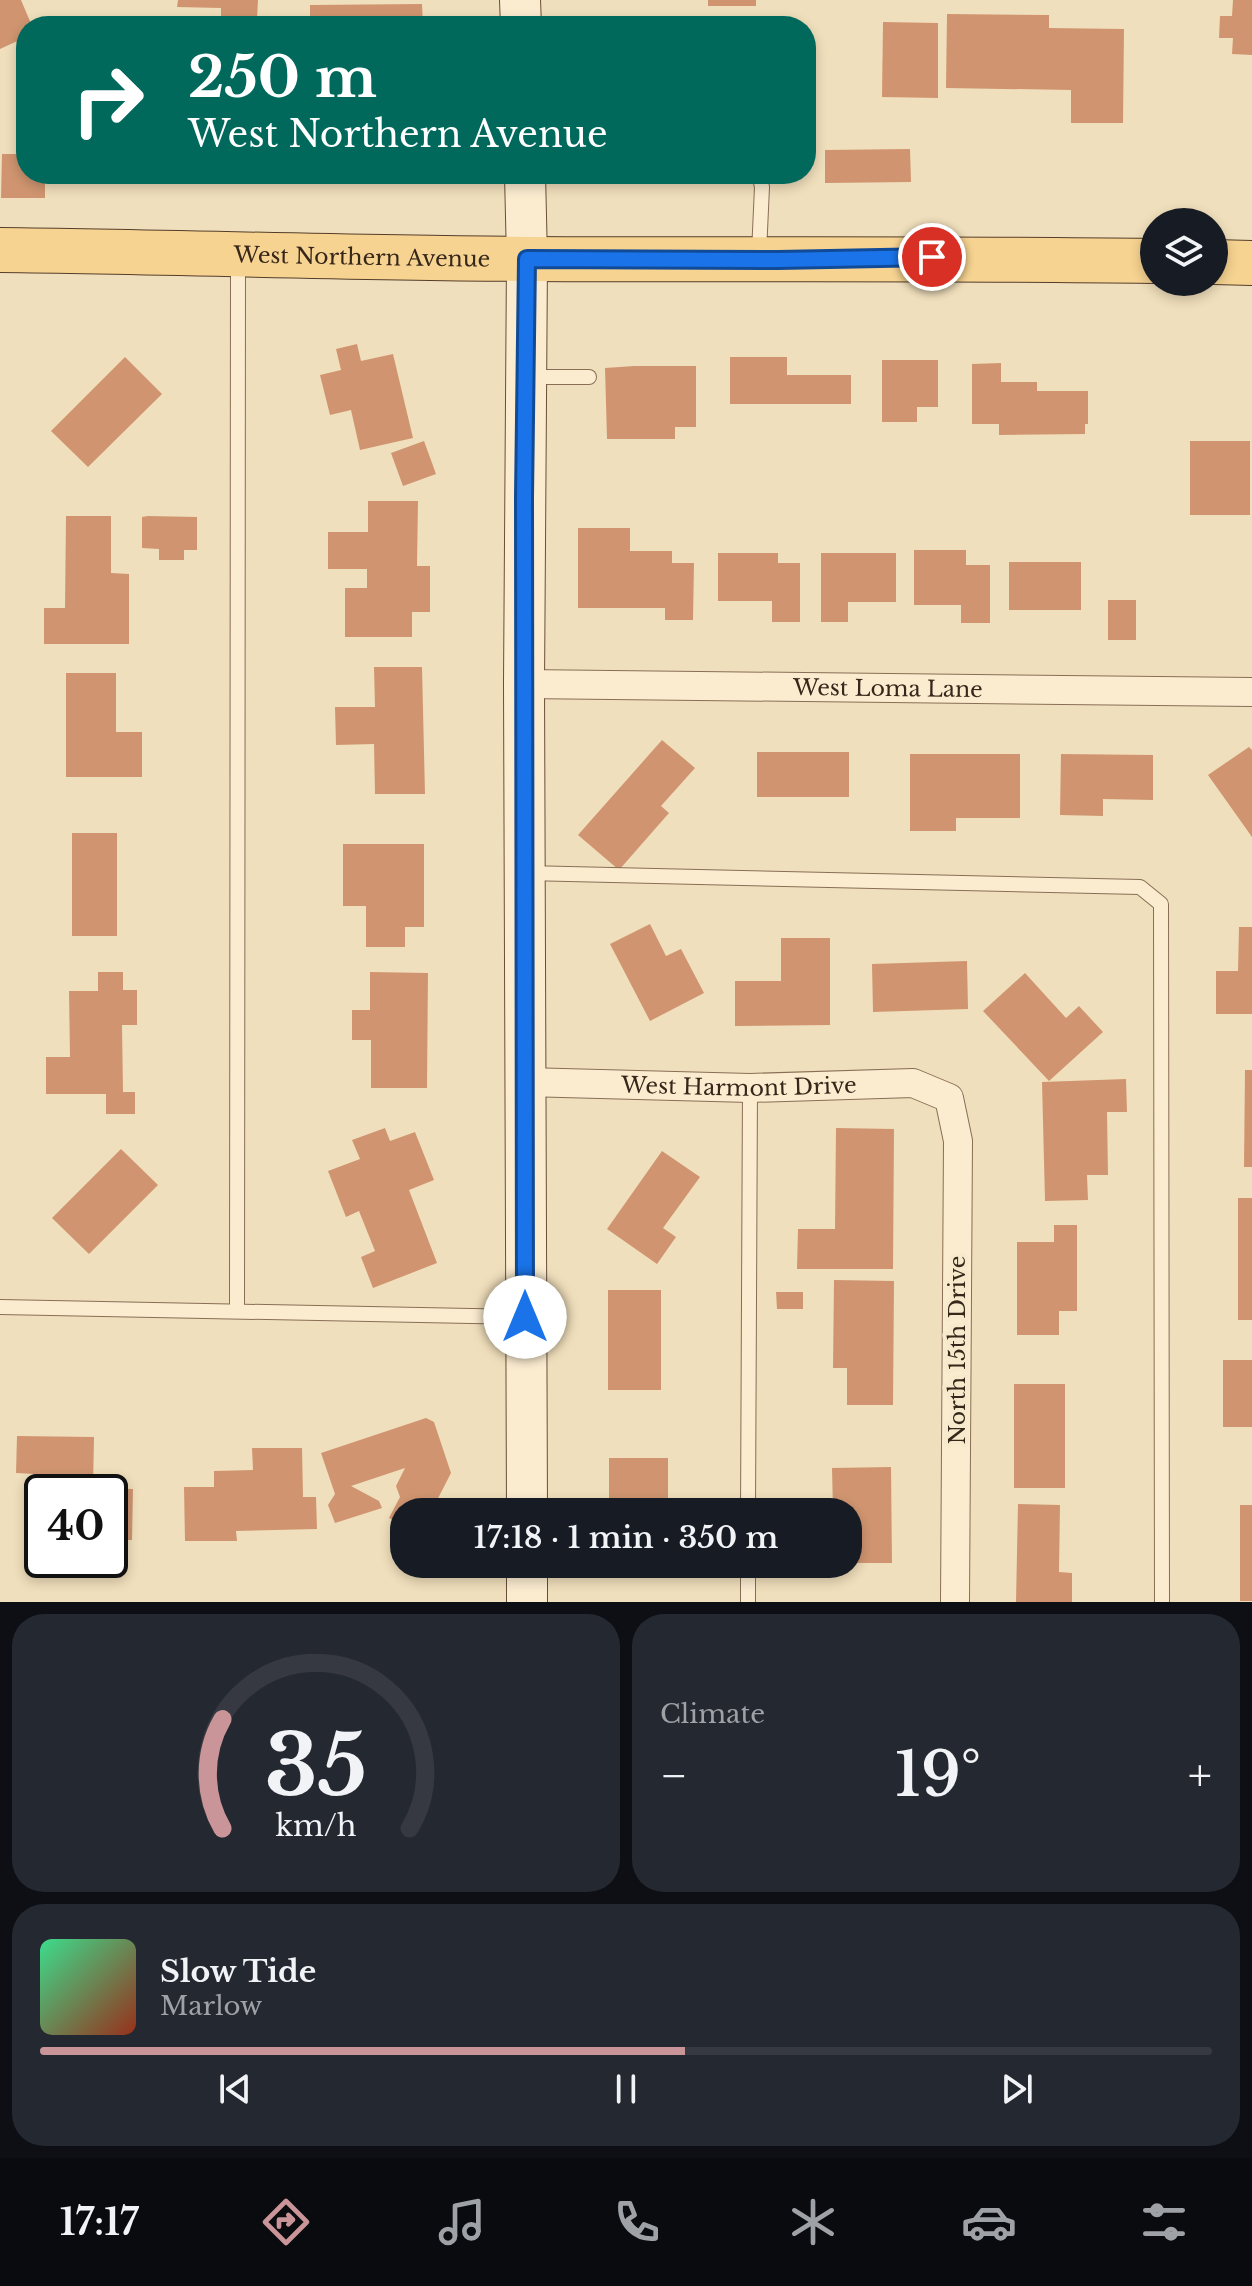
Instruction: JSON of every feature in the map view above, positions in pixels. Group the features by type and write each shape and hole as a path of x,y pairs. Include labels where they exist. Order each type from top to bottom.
{"main road":[{"name":"West Northern Avenue","path":"0,250 527,259 932,257 1140,261"},
{"path":"1228,262 1252,263"}],"street":[{"path":"525,184 527,1498"},
{"name":"West Loma Lane","path":"524,684 1252,692"},
{"name":"West Harmont Drive","path":"525,1082 750,1088 913,1083 949,1098"},
{"name":"North 15th Drive","path":"949,1098 958,1141 955,1602"},
{"path":"527,1578 527,1602"}],"lane":[{"path":"759,260 761,184"},
{"path":"237,1310 238,253"},
{"path":"526,378 589,377"},
{"path":"525,873 1140,887 1161,904 1162,1602"},
{"path":"748,1498 750,1088"},
{"path":"0,1307 525,1317"},
{"path":"748,1578 748,1602"}],"building":[{"path":"0,0 21,0 28,16 16,16 16,42 0,49"},
{"path":"178,0 258,0 257,16 221,16 221,8 177,7"},
{"path":"708,0 756,0 756,6 708,6"},
{"path":"1233,0 1252,0 1252,55 1232,54 1233,38 1219,38 1220,16 1232,16"},
{"path":"422,4 423,16 310,16 310,5"},
{"path":"947,14 1049,15 1049,28 1124,29 1123,123 1071,123 1071,90 946,88"},
{"path":"883,22 938,23 938,98 882,97"},
{"path":"910,149 911,182 825,183 825,150"},
{"path":"2,154 16,154 16,184 45,184 45,198 1,198"},
{"path":"357,344 361,361 393,354 413,438 360,450 351,410 330,415 320,375 341,370 336,349"},
{"path":"125,357 162,394 88,467 51,431"},
{"path":"730,357 787,357 787,375 851,375 851,404 730,404"},
{"path":"882,360 938,360 938,407 917,407 917,422 882,422"},
{"path":"1001,363 1001,382 1037,382 1037,391 1088,391 1085,434 999,435 999,424 972,424 972,364"},
{"path":"696,366 696,427 675,427 675,439 607,439 605,368"},
{"path":"424,441 436,474 403,486 391,453"},
{"path":"1190,441 1250,441 1250,515 1190,515"},
{"path":"368,501 418,501 417,566 430,566 430,612 412,612 412,637 345,637 345,588 367,588 367,569 328,569 328,532 368,532"},
{"path":"66,516 111,516 111,573 129,574 129,644 44,644 44,608 65,608"},
{"path":"142,517 197,517 197,550 184,550 184,560 159,560 159,549 142,548"},
{"path":"578,528 630,528 630,551 672,551 672,563 694,563 693,620 665,620 665,608 578,608"},
{"path":"914,550 966,550 966,565 990,565 990,623 961,623 961,605 914,605"},
{"path":"718,553 778,553 778,563 800,563 800,622 772,622 772,601 718,601"},
{"path":"821,553 896,553 896,602 848,602 848,622 821,622"},
{"path":"1009,562 1081,562 1081,610 1009,610"},
{"path":"1108,600 1136,600 1136,640 1108,640"},
{"path":"374,667 422,667 425,794 375,794 374,744 336,745 335,707 375,707"},
{"path":"66,673 116,673 116,732 142,732 142,777 66,777"},
{"path":"662,740 695,768 661,806 669,813 619,870 578,835"},
{"path":"1249,747 1252,750 1252,837 1208,775"},
{"path":"757,752 849,752 849,797 757,797"},
{"path":"910,754 1020,754 1020,818 956,818 956,831 910,831"},
{"path":"1061,754 1153,755 1153,800 1103,799 1103,816 1060,815"},
{"path":"72,833 117,833 117,936 72,936"},
{"path":"343,844 424,844 424,927 405,927 405,947 366,947 366,906 343,906"},
{"path":"650,924 666,956 681,949 704,993 650,1021 610,944"},
{"path":"1239,927 1252,927 1252,1014 1216,1014 1216,971 1238,971"},
{"path":"781,938 830,938 830,1025 735,1026 735,981 781,981"},
{"path":"967,961 968,1009 873,1012 872,964"},
{"path":"98,972 123,972 123,990 137,990 137,1025 122,1025 123,1092 135,1092 135,1114 106,1114 106,1094 46,1094 46,1057 70,1057 69,991 98,991"},
{"path":"370,972 428,973 427,1088 371,1088 371,1040 352,1040 352,1010 370,1010"},
{"path":"1025,973 1066,1018 1079,1006 1103,1032 1049,1081 983,1011"},
{"path":"1245,1070 1252,1070 1252,1167 1244,1167"},
{"path":"1126,1079 1127,1112 1107,1112 1108,1175 1087,1175 1088,1200 1045,1201 1042,1082"},
{"path":"385,1128 390,1141 415,1132 434,1180 409,1190 437,1263 373,1288 361,1257 375,1251 359,1211 346,1217 328,1171 360,1159 352,1140"},
{"path":"836,1128 894,1129 893,1269 797,1269 798,1229 835,1229"},
{"path":"121,1149 158,1185 89,1254 52,1218"},
{"path":"662,1151 700,1177 663,1228 676,1237 657,1264 607,1229"},
{"path":"1238,1198 1252,1198 1252,1320 1238,1320"},
{"path":"1054,1225 1077,1225 1077,1311 1059,1311 1059,1335 1017,1335 1017,1242 1054,1242"},
{"path":"834,1280 894,1281 893,1405 847,1405 847,1368 833,1368"},
{"path":"608,1290 661,1290 661,1390 608,1390"},
{"path":"776,1292 803,1292 803,1309 777,1309"},
{"path":"1223,1360 1252,1360 1252,1427 1223,1427"},
{"path":"1014,1384 1065,1384 1065,1488 1014,1488"},
{"path":"426,1418 434,1422 451,1473 438,1498 399,1498 396,1486 405,1468 351,1486 379,1501 382,1508 335,1523 328,1505 335,1494 321,1453"},
{"path":"17,1436 94,1437 93,1474 16,1473"},
{"path":"252,1448 302,1448 303,1497 316,1497 317,1529 236,1531 237,1541 185,1541 184,1487 214,1487 214,1471 253,1470"},
{"path":"609,1458 668,1458 668,1498 609,1498"},
{"path":"891,1467 892,1563 862,1563 862,1498 833,1498 832,1468"},
{"path":"128,1489 133,1489 132,1540 128,1540"},
{"path":"1018,1504 1060,1505 1059,1572 1072,1573 1072,1602 1016,1602"},
{"path":"1240,1505 1252,1505 1252,1601 1240,1601"}],"route":[{"path":"525,1317 524,497 527,259 932,257"}]}
